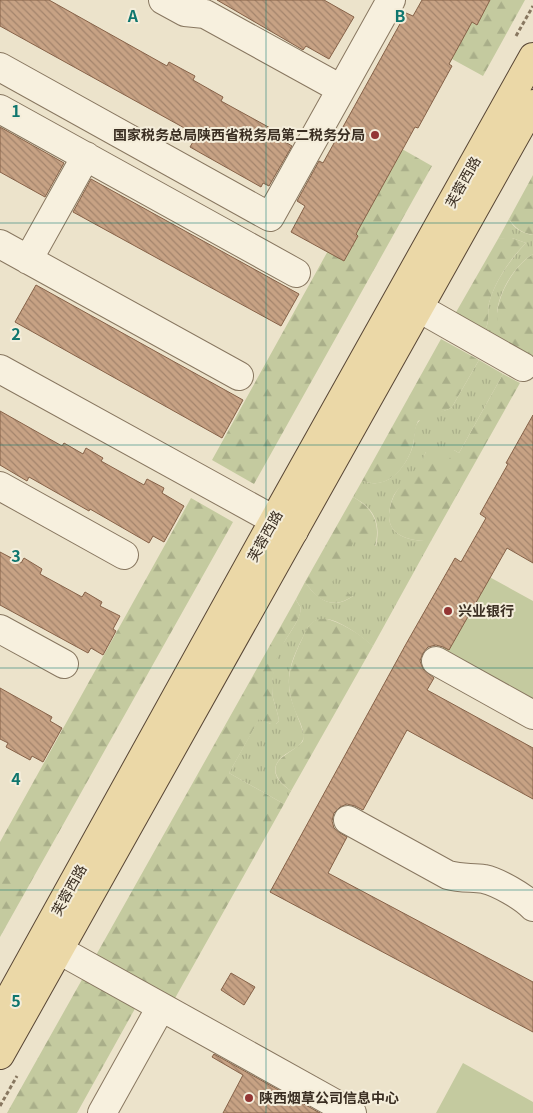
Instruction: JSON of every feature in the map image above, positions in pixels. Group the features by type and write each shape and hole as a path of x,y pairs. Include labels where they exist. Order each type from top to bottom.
{"main road":[{"name":"芙蓉西路","path":"0,1055 59,950 533,58"},
{"name":"芙蓉西路","path":"0,1015 284,526 419,308 533,104"}],"street":[{"path":"163,0 185,12 205,14 341,89"},
{"path":"0,67 270,217 391,0"},
{"path":"0,109 296,273"},
{"path":"28,260 86,156"},
{"path":"0,244 239,376"},
{"path":"419,308 523,367"},
{"path":"0,369 284,526"},
{"path":"0,486 124,555"},
{"path":"0,629 64,664"},
{"path":"436,661 533,715"},
{"path":"348,820 448,875 495,882 524,899 533,907"},
{"path":"59,950 352,1113"},
{"path":"102,1113 161,1007"}],"green space":[{"path":"467,0 525,0 483,76 452,59 402,149 432,166 254,484 212,460"},
{"path":"533,175 533,235 519,230 509,219"},
{"path":"509,219 519,230 533,235 533,254 514,272 504,288 498,306 497,318 504,341 485,330 489,303 495,287 514,256 526,243 512,238 498,239"},
{"path":"512,238 526,243 509,263 495,287 489,303 485,330 455,314 498,239"},
{"path":"533,254 533,357 503,339 498,329 497,317 503,292 509,280 524,261"},
{"path":"441,339 479,360 452,407 418,421 410,453 404,465 395,475 384,482 362,481"},
{"path":"479,360 503,374 459,453 454,450 447,463 426,452 419,465 397,491 392,500 389,514 390,522 397,533 410,539 431,541 373,646 345,626 329,619 321,619 310,625 296,653 289,673 289,691 304,736 301,743 284,755 275,768 279,780 291,791 284,804 229,773 259,719 271,724 276,724 279,721 272,692 273,673 281,648 299,616 300,606 296,599 305,582 320,598 332,603 338,603 353,596 331,584 357,536 376,546 377,530 371,511 353,497 362,481 383,482 400,470 411,451 415,428 418,422 427,415 452,407"},
{"path":"503,374 520,383 431,541 410,539 397,533 390,522 389,514 395,494 426,452 454,450 459,453"},
{"path":"353,497 367,507 374,518 377,530 376,543 366,570 353,596 332,603 320,598 305,582"},
{"path":"191,498 233,522 0,937 0,842"},
{"path":"484,574 533,601 533,703 441,652"},
{"path":"296,599 301,610 300,615 283,645 273,677 272,691 279,721 276,724 271,724 259,720 229,773 284,804 174,1000 95,957"},
{"path":"323,618 350,629 373,646 291,791 282,783 275,770 279,761 303,741 302,729 290,691 289,674 307,628 315,621"},
{"path":"84,976 137,1005 77,1113 7,1113"},
{"path":"463,1063 533,1102 533,1113 436,1113"}],"building":[{"path":"0,0 49,0 167,66 169,62 195,76 193,80 223,97 221,101 272,129 270,133 292,146 269,186 263,183 261,187 190,147 197,135 0,26"},
{"path":"217,0 324,0 354,17 329,59 306,46 303,50"},
{"name":"国家税务总局陕西省税务局第二税务分局","path":"422,0 490,0 477,25 472,22 449,64 452,66 418,128 415,127 356,234 358,236 344,261 291,232 305,206 297,201 319,161 323,163 406,13 413,16"},
{"path":"0,127 64,163 45,197 0,172"},
{"path":"91,179 299,294 281,326 73,212"},
{"path":"36,285 243,400 222,438 15,322"},
{"path":"0,411 62,446 64,443 83,454 86,448 103,458 101,461 144,485 147,479 164,488 162,493 184,506 164,542 153,536 149,543 29,477 27,481 0,465"},
{"path":"533,415 533,563 507,548 449,650 436,645 428,647 420,661 423,669 434,678 427,690 533,748 533,799 407,730 363,810 347,804 340,807 334,813 332,821 334,828 347,837 328,873 533,982 533,1032 270,892 455,558 461,562 486,518 480,514"},
{"path":"0,552 21,563 24,558 42,569 40,574 82,597 85,592 102,602 100,606 120,616 113,629 116,631 103,655 91,648 88,653 0,605"},
{"path":"0,688 52,717 50,721 62,728 43,762 32,756 30,760 6,747 8,743 0,739"},
{"path":"231,973 255,987 244,1005 221,990"},
{"path":"214,1054 320,1113 223,1113 243,1075 212,1057"}],"place":[{"name":"国家税务总局陕西省税务局第二税务分局","path":"375,135"},
{"name":"兴业银行","path":"448,611"},
{"name":"陕西烟草公司信息中心","path":"249,1098"}]}
